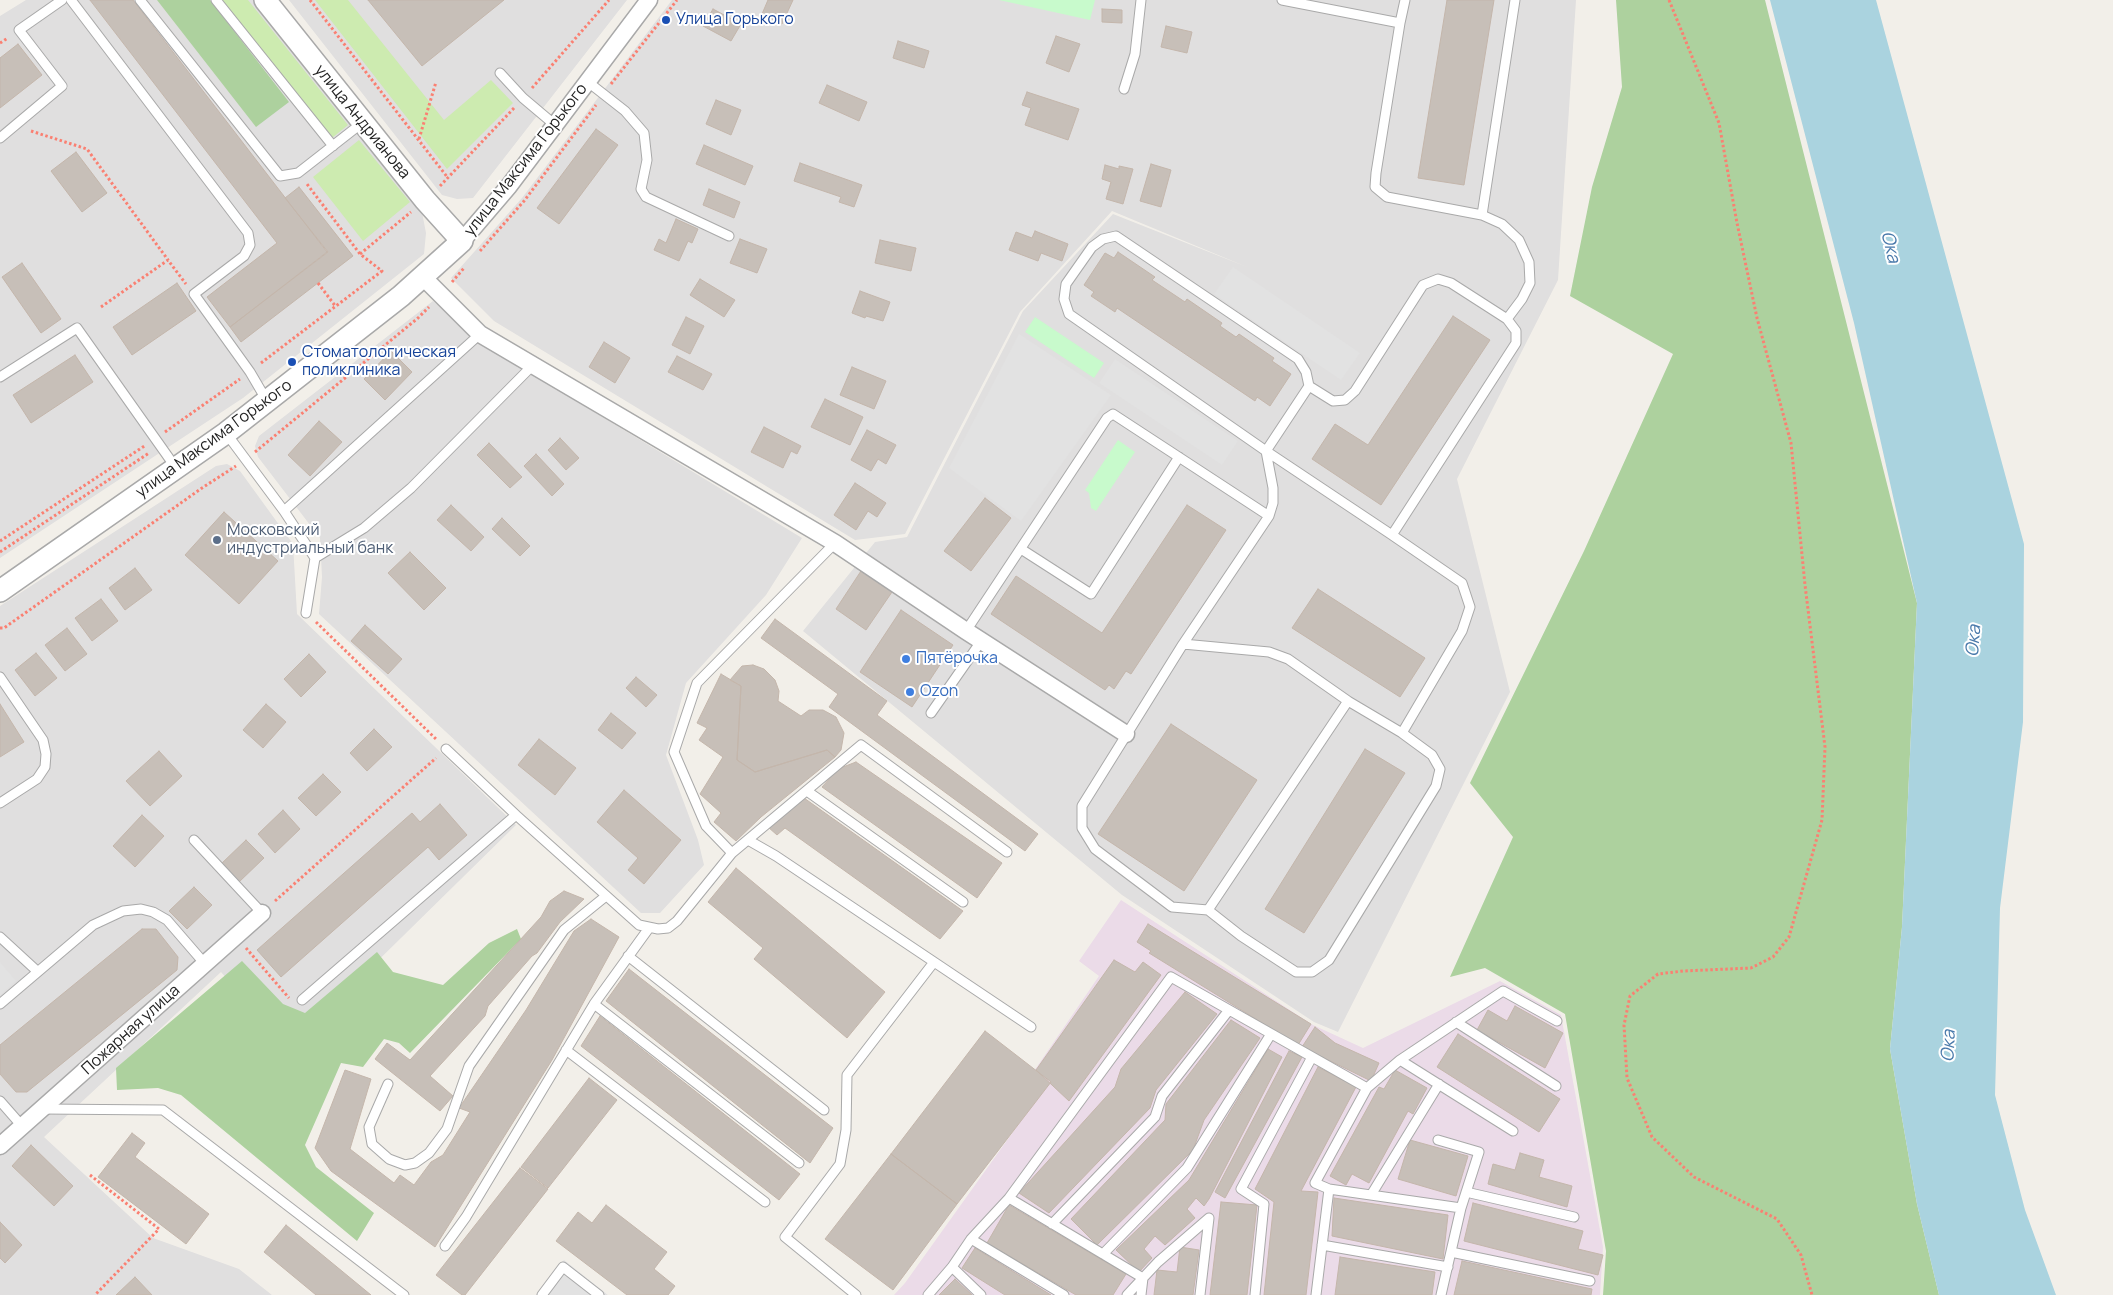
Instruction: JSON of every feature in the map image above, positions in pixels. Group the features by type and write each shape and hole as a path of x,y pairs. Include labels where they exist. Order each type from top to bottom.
{"street":[{"name":"улица Андрианова","path":"265,0 362,123 425,200 462,241"},
{"name":"улица Максима Горького","path":"0,591 226,433 423,277 462,241 509,186 588,82 645,2"},
{"path":"423,277 480,334 835,543 966,631 1126,734"},
{"name":"Пожарная улица","path":"0,1146 262,914"}],"lane":[{"path":"0,138 62,86 19,30 62,0"},
{"path":"71,0 248,233 250,245 244,256 194,294 250,372 268,401"},
{"path":"140,0 280,176 298,173 362,123"},
{"path":"216,0 333,146"},
{"path":"1124,89 1135,54 1141,0"},
{"path":"1282,0 1400,23"},
{"path":"1404,0 1375,187 1387,197 1482,215 1502,224 1519,240 1529,262 1530,283 1522,300 1507,319"},
{"path":"1482,215 1515,0"},
{"path":"500,72 523,98 555,125"},
{"path":"588,82 625,111 644,133 647,160 641,189 646,197 729,236"},
{"path":"1183,644 1269,652 1288,658 1348,702 1402,733 1432,755 1440,770 1436,786 1329,960 1312,972 1296,972 1241,936 1208,910 1172,907 1095,849 1082,828 1082,806 1183,644 1269,516 1273,503 1273,488 1266,451 1309,386 1306,372 1298,359 1116,236 1103,239 1092,246 1066,284 1064,299 1069,314 1266,451 1462,583 1470,607 1462,631 1402,733"},
{"path":"1309,386 1333,401 1345,400 1355,391 1423,285 1438,279 1452,283 1507,319 1516,331 1516,343 1392,535"},
{"path":"0,377 77,328 176,469"},
{"path":"284,511 480,334"},
{"path":"315,558 364,528 411,488 532,365"},
{"path":"966,631 1107,418 1113,414 1269,516"},
{"path":"226,433 284,511 315,558 306,613"},
{"path":"1021,549 1091,594 1179,457"},
{"path":"732,854 706,826 674,752 691,700 697,683 835,543"},
{"path":"931,714 982,640"},
{"path":"0,677 43,740 46,754 45,768 37,779 0,803"},
{"path":"1208,910 1348,702"},
{"path":"446,749 606,896 639,925 649,928 668,928 677,921 732,854 861,745 1007,852"},
{"path":"806,791 963,902"},
{"path":"302,1000 516,815"},
{"path":"194,840 262,914"},
{"path":"748,840 776,856 1030,1027"},
{"path":"388,1084 369,1127 372,1144 389,1159 405,1165 415,1163 428,1153 447,1129 469,1066 564,930 606,896"},
{"path":"0,1004 93,925 123,911 141,910 153,912 167,920 205,964"},
{"path":"445,1246 466,1217 594,1004 649,928"},
{"path":"0,937 37,971"},
{"path":"628,956 824,1110"},
{"path":"856,1295 784,1236 840,1164 846,1130 847,1075 934,962"},
{"path":"928,1295 952,1267 971,1239 1009,1198 1171,977 1367,1088"},
{"path":"1461,1208 1329,1189 1315,1183 1367,1088 1400,1060 1456,1022 1503,991 1557,1021"},
{"path":"594,1004 799,1163"},
{"path":"1052,1224 1155,1117 1162,1096 1230,1010"},
{"path":"1456,1022 1556,1086"},
{"path":"1103,1254 1187,1168 1270,1034"},
{"path":"566,1050 765,1202"},
{"path":"1255,1295 1264,1204 1241,1189 1312,1057"},
{"path":"1400,1060 1513,1131"},
{"path":"1371,1195 1439,1084"},
{"path":"0,1101 22,1126"},
{"path":"42,1109 163,1110 404,1295"},
{"path":"1438,1140 1479,1152 1461,1208 1442,1295"},
{"path":"1316,1295 1329,1189"},
{"path":"1466,1192 1574,1217"},
{"path":"1009,1198 1143,1278"},
{"path":"1127,1295 1158,1262 1209,1218 1200,1295"},
{"path":"971,1239 1064,1295"},
{"path":"1322,1245 1448,1267"},
{"path":"1451,1252 1590,1281"},
{"path":"542,1295 563,1267 599,1295"},
{"path":"952,1267 982,1295"},
{"path":"1141,1295 1143,1278"}],"path":[{"path":"310,0 448,178"},
{"path":"1669,0 1720,124 1737,223 1757,318 1791,443 1805,585 1825,748 1822,820 1789,937 1773,957 1751,968 1658,974 1630,996 1624,1025 1627,1078 1652,1137 1694,1177 1777,1218 1801,1255 1812,1295"},
{"path":"419,139 436,82"},
{"path":"15,126 87,149 194,294"},
{"path":"0,541 155,439 250,372 382,271 360,254 298,173"},
{"path":"360,254 425,200"},
{"path":"100,307 168,260"},
{"path":"318,283 336,307"},
{"path":"0,552 149,453 155,439"},
{"path":"262,914 446,749 306,613"},
{"path":"236,936 288,998 302,1000"},
{"path":"90,1174 159,1229 95,1295"}],"shaded area":[{"path":"26,0 253,0 421,207 426,233 424,254 243,398 0,558 0,16"},
{"path":"289,0 627,0 473,198 457,199 442,195"},
{"path":"672,0 1576,0 1558,280 1457,479 1510,692 1338,1032 1314,1022 1122,895 803,631 875,542 907,537 1023,311 1113,214 1247,267 1112,211 1020,312 905,534 855,540 494,321 451,278 522,198"},
{"path":"1233,267 1360,353 1341,380 1214,294"},
{"path":"433,301 482,344 802,538 766,595 686,683 666,755 698,840 704,865 660,913 641,913 319,614 322,577 320,538 258,457 255,446 259,436"},
{"path":"1019,334 1111,395 1021,521 949,468"},
{"path":"1115,359 1238,441 1222,465 1099,383"},
{"path":"227,464 240,471 293,544 297,614 516,825 288,1049 221,972 44,1137 153,1238 239,1269 272,1295 0,1295 0,606 216,466"},
{"path":"1121,900 1313,1025 1363,1048 1500,981 1561,1015 1603,1247 1600,1295 894,1295 905,1283 1048,1083 1034,1071 1099,976 1079,961"},
{"path":"0,962 16,981 0,995"},
{"path":"564,1260 608,1295 536,1295"}],"green space":[{"path":"157,0 210,0 289,102 256,127"},
{"path":"221,0 248,0 348,125 332,138"},
{"path":"315,0 348,0 444,120 491,80 513,103 447,169"},
{"path":"999,0 1095,0 1090,20"},
{"path":"1616,0 1765,0 1917,603 1902,927 1890,1049 1917,1204 1939,1295 1603,1295 1606,1251 1565,1014 1485,968 1450,977 1513,837 1470,783 1584,551 1673,354 1570,296 1592,187 1622,87"},
{"path":"359,140 410,202 363,241 313,177"},
{"path":"1035,317 1104,363 1094,378 1025,332"},
{"path":"1118,440 1135,452 1096,511 1091,508 1089,493 1085,490"},
{"path":"517,929 521,939 410,1053 399,1043 384,1039 363,1067 341,1063 305,1145 316,1167 374,1213 357,1241 181,1095 158,1088 117,1090 116,1068 242,961 283,1004 305,1013 377,952 393,972 443,985 489,943"}],"water":[{"name":"Ока","path":"1770,0 1876,0 2024,544 2023,722 2000,908 1995,1095 2025,1210 2056,1295 1939,1295 1917,1204 1890,1049 1902,927 1917,603 1854,323"}],"building":[{"path":"90,0 133,0 327,252 230,327 207,297 277,243"},
{"path":"368,0 504,0 422,66"},
{"path":"768,0 793,0 782,24 762,14"},
{"path":"1447,0 1494,0 1464,185 1418,178"},
{"path":"713,9 741,24 731,41 703,26"},
{"path":"1102,9 1122,10 1122,23 1102,22"},
{"path":"1166,26 1192,32 1187,53 1161,47"},
{"path":"1056,36 1080,44 1069,72 1046,63"},
{"path":"898,41 929,51 924,68 893,58"},
{"path":"18,44 42,75 0,108 0,58"},
{"path":"827,85 867,102 859,121 819,103"},
{"path":"1027,92 1079,109 1068,140 1025,125 1031,108 1022,105"},
{"path":"716,100 741,110 731,135 706,124"},
{"path":"596,129 618,145 559,224 537,208"},
{"path":"704,145 753,166 745,185 696,164"},
{"path":"76,152 107,193 82,212 51,171"},
{"path":"800,163 862,185 854,207 839,202 841,197 794,181"},
{"path":"1151,164 1171,170 1161,207 1140,201"},
{"path":"1105,165 1119,169 1119,166 1133,169 1123,204 1106,199 1111,182 1102,179"},
{"path":"299,187 353,256 241,342 230,327 328,252 285,198"},
{"path":"709,189 740,202 734,218 703,205"},
{"path":"676,219 698,229 692,243 688,241 679,261 654,250 659,239 666,243"},
{"path":"1035,231 1068,244 1062,261 1041,253 1038,261 1009,250 1016,232 1032,238"},
{"path":"740,239 767,249 757,273 730,263"},
{"path":"880,240 916,248 911,271 875,263"},
{"path":"1118,252 1155,277 1152,280 1185,302 1187,299 1222,323 1220,326 1236,337 1239,334 1274,358 1272,361 1291,374 1270,406 1257,397 1255,401 1117,308 1115,312 1091,296 1094,292 1084,285 1105,253 1114,258"},
{"path":"22,263 61,319 41,333 2,277"},
{"path":"700,279 735,300 724,317 690,295"},
{"path":"177,283 196,311 132,355 113,327"},
{"path":"860,291 890,302 883,321 866,316 865,318 852,313"},
{"path":"1453,316 1490,340 1381,505 1312,459 1335,424 1368,445"},
{"path":"686,317 704,326 690,354 672,345"},
{"path":"604,342 630,358 615,383 589,367"},
{"path":"391,351 412,372 385,400 364,379"},
{"path":"75,355 93,382 31,423 13,395"},
{"path":"677,356 712,374 703,390 668,372"},
{"path":"852,367 886,381 874,409 840,395"},
{"path":"825,399 863,417 850,445 811,427"},
{"path":"319,421 342,442 310,476 288,455"},
{"path":"764,427 801,446 797,454 791,451 783,468 751,452"},
{"path":"867,430 896,445 886,464 878,459 871,471 851,460"},
{"path":"560,438 579,458 566,470 548,450"},
{"path":"489,443 522,477 510,488 477,455"},
{"path":"536,454 564,484 552,496 524,466"},
{"path":"855,483 886,503 877,517 868,511 856,530 834,515"},
{"path":"985,498 1011,518 971,571 944,551"},
{"path":"451,505 484,537 471,551 437,520"},
{"path":"1187,505 1226,530 1131,674 1126,671 1114,689 1109,685 1105,690 991,614 1016,576 1102,633"},
{"path":"224,512 278,561 239,604 185,555"},
{"path":"502,518 530,546 520,556 492,529"},
{"path":"410,552 446,588 424,610 388,573"},
{"path":"135,568 152,590 125,610 109,588"},
{"path":"861,571 892,592 866,630 836,609"},
{"path":"1318,589 1425,658 1400,697 1292,628"},
{"path":"101,599 118,621 92,641 75,618"},
{"name":"Пятёрочка","path":"901,610 953,645 912,707 860,672"},
{"path":"775,619 887,701 877,715 1038,834 1025,851 829,707 838,694 761,638"},
{"path":"365,625 402,659 388,674 351,641"},
{"path":"67,628 87,654 65,671 45,645"},
{"path":"36,653 57,678 35,696 15,670"},
{"path":"309,654 326,672 301,697 284,679"},
{"path":"753,665 764,669 775,680 779,691 778,701 801,716 809,710 823,710 836,717 844,733 841,750 835,757 827,750 755,772 737,760 741,686 730,680 742,666"},
{"path":"721,674 741,686 737,760 755,772 827,750 835,757 761,817 736,841 714,822 721,813 700,794 723,757 699,740 707,728 697,723"},
{"path":"636,677 657,695 646,707 626,688"},
{"path":"0,704 24,742 0,757"},
{"path":"266,704 286,722 263,748 243,730"},
{"path":"611,713 636,733 622,749 598,730"},
{"path":"1171,724 1257,780 1184,891 1098,834"},
{"path":"374,729 392,747 367,771 350,753"},
{"path":"539,739 576,768 555,795 518,765"},
{"path":"1365,749 1405,773 1304,933 1265,909"},
{"path":"159,751 182,776 150,806 126,781"},
{"path":"856,762 1002,863 977,898 822,787 838,769"},
{"path":"323,774 341,792 316,816 298,798"},
{"path":"624,790 681,840 644,884 628,870 638,858 597,822"},
{"path":"804,798 963,911 940,939 785,828 777,835 768,827"},
{"path":"440,804 467,835 439,860 428,847 281,977 257,950 412,813 420,822"},
{"path":"283,810 300,829 275,853 258,834"},
{"path":"142,815 164,836 135,867 113,846"},
{"path":"246,840 264,858 239,882 221,864"},
{"path":"736,868 885,992 847,1038 754,959 763,948 708,902"},
{"path":"194,887 212,905 187,929 169,911"},
{"path":"564,891 584,899 560,922 537,953 532,956 488,1006 485,1016 430,1076 453,1096 440,1111 375,1059 387,1043 410,1060 541,917 550,901"},
{"path":"591,919 619,937 552,1060 435,1247 331,1171 315,1148 345,1070 371,1079 350,1149 394,1183 400,1175 414,1185 431,1162 443,1155 470,1112 459,1108 526,1010 574,931"},
{"path":"1148,924 1311,1024 1298,1045 1149,953 1151,951 1137,942"},
{"path":"142,929 156,929 178,957 177,970 27,1092 16,1092 0,1074 0,1045"},
{"path":"1114,960 1135,972 1143,962 1161,975 1069,1101 1036,1070"},
{"path":"629,969 833,1128 810,1163 606,1001"},
{"path":"1185,992 1217,1014 1156,1090 1150,1108 1049,1213 1019,1193 1115,1087 1121,1069"},
{"path":"1515,1006 1563,1033 1545,1068 1477,1030 1488,1010 1507,1021"},
{"path":"600,1016 800,1174 779,1200 581,1046"},
{"path":"1231,1020 1260,1038 1204,1120 1193,1150 1097,1245 1071,1219 1165,1120 1166,1104"},
{"path":"1315,1027 1335,1043 1379,1063 1371,1081 1302,1047"},
{"path":"985,1031 1051,1082 957,1204 891,1154"},
{"path":"1458,1034 1560,1099 1539,1132 1437,1067"},
{"path":"1268,1049 1282,1057 1209,1199 1204,1206 1196,1198 1187,1209 1195,1218 1165,1245 1155,1236 1144,1249 1152,1258 1139,1272 1116,1250 1189,1180"},
{"path":"1289,1051 1302,1057 1225,1198 1215,1192"},
{"path":"1318,1067 1356,1087 1301,1191 1318,1192 1306,1295 1264,1295 1274,1202 1255,1189"},
{"path":"1395,1070 1427,1088 1413,1114 1408,1111 1369,1183 1352,1174 1346,1185 1330,1176 1379,1087 1384,1089"},
{"path":"589,1078 617,1100 548,1188 521,1167"},
{"path":"132,1133 145,1143 135,1157 209,1214 186,1244 98,1177"},
{"path":"1410,1140 1468,1156 1456,1196 1398,1179"},
{"path":"31,1145 73,1186 54,1206 12,1166"},
{"path":"1520,1153 1544,1160 1539,1177 1572,1186 1567,1207 1488,1184 1493,1164 1515,1170"},
{"path":"891,1154 957,1204 893,1290 825,1239"},
{"path":"520,1168 548,1189 465,1295 462,1295 436,1275"},
{"path":"1334,1198 1448,1215 1443,1259 1332,1236"},
{"path":"1221,1202 1257,1205 1247,1295 1210,1295"},
{"path":"1473,1203 1583,1231 1578,1249 1603,1255 1598,1275 1464,1241"},
{"path":"606,1205 667,1252 654,1269 675,1286 668,1295 627,1295 556,1241 578,1212 592,1223"},
{"path":"1009,1205 1126,1274 1113,1295 1076,1295 987,1243"},
{"path":"0,1222 22,1245 5,1263 0,1258"},
{"path":"286,1225 371,1295 316,1295 264,1252"},
{"path":"1180,1247 1199,1250 1193,1295 1154,1295 1157,1270 1177,1272"},
{"path":"975,1248 1051,1295 1005,1295 962,1268"},
{"path":"1340,1257 1435,1272 1432,1295 1335,1295"},
{"path":"1462,1261 1592,1289 1591,1295 1454,1295"},
{"path":"135,1277 152,1295 116,1295"},
{"path":"955,1279 972,1295 939,1295"}],"place":[{"name":"Улица Горького","path":"666,20"},
{"name":"Стоматологическая поликлиника","path":"292,362"},
{"name":"Московский индустриальный банк","path":"217,540"},
{"name":"Пятёрочка","path":"906,659"},
{"name":"Ozon","path":"910,692"}]}
